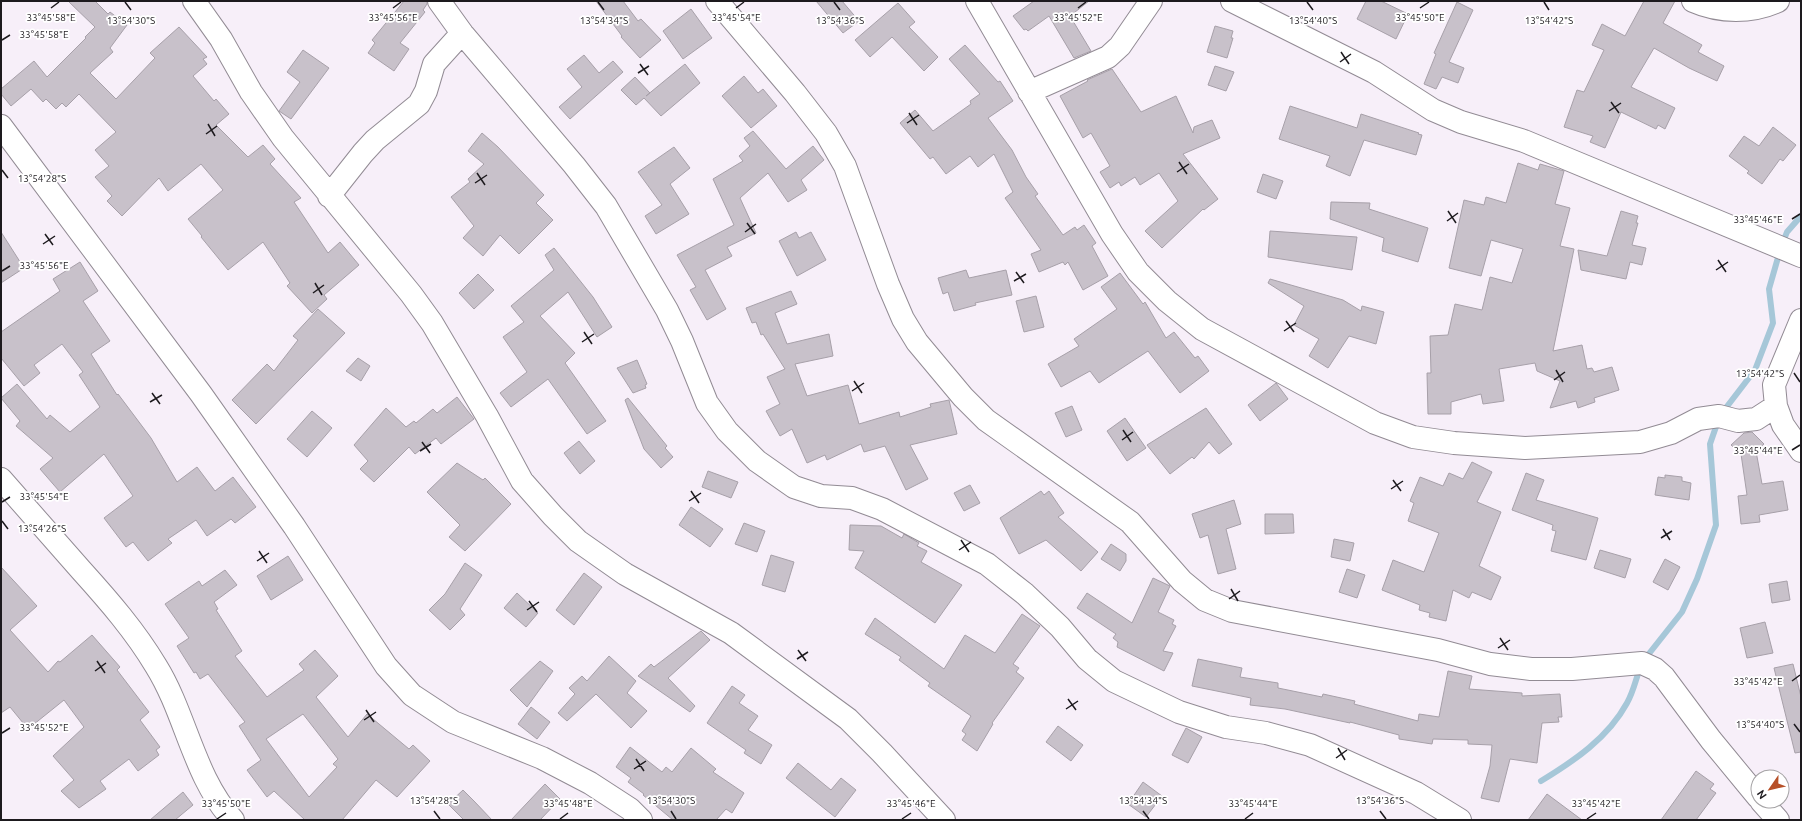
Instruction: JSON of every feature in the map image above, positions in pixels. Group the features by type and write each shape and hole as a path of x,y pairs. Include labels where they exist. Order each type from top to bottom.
{"street":[{"path":"194,1 221,39 251,92 283,138 329,196 416,300 432,323 483,410 522,481 563,526 578,541 626,574 731,633 848,719 882,753 944,820"},
{"path":"439,1 462,33 574,165 606,206 667,310 682,341 707,403 728,431 757,461 794,487 821,496 852,498 882,509 986,564 1025,594 1060,627 1087,659 1114,681 1179,712 1226,726 1266,733 1310,745 1416,793 1460,820"},
{"path":"717,1 796,93 826,134 845,166 891,291 903,318 917,342 963,396 986,420 1130,522 1182,581 1205,600 1232,611 1438,650 1490,664 1531,669 1572,669 1642,663 1655,669 1664,677 1711,740 1750,787"},
{"path":"976,1 1112,234 1138,272 1167,302 1202,329 1375,423 1413,436 1454,444 1525,448 1640,442 1671,433 1698,419 1719,416 1738,421 1756,419 1776,406"},
{"path":"1029,92 1108,57 1120,46 1151,1"},
{"path":"1232,1 1374,72 1433,110 1461,122 1524,141 1801,256"},
{"path":"1693,1 1701,5 1734,11 1764,7 1778,1"},
{"path":"329,196 375,140 419,104 426,91 434,64 462,33"},
{"path":"1,126 201,394 294,526 386,666 412,695 453,722 542,758 590,783 630,809 641,820"},
{"path":"1801,320 1774,385 1776,406 1783,425 1801,451"},
{"path":"1,479 120,614 141,640 158,668 174,701 201,768 225,811 233,820"},
{"path":"1768,809 1778,820"}],"building":[{"path":"68,1 95,1 108,14 110,12 127,25 110,48 113,52 90,73 116,99 155,58 150,53 179,27 207,57 203,59 207,64 193,76 214,101 216,99 229,114 216,125 248,157 263,145 275,159 270,164 301,198 294,202 328,253 340,242 359,265 324,295 327,299 312,313 287,286 290,283 263,242 228,270 201,237 202,236 188,219 223,190 201,164 168,191 159,178 122,216 107,201 112,196 95,177 109,166 95,150 116,132 79,94 66,107 62,103 56,109 46,99 43,102 31,89 11,106 1,94 1,89 34,61 47,77 95,27"},
{"path":"404,1 427,1 427,4 423,10 425,12 400,43 409,49 394,71 368,53 375,43 372,40"},
{"path":"596,1 623,1 638,21 641,19 661,40 640,58 621,37 622,36"},
{"path":"816,1 842,1 859,21 843,33"},
{"path":"1034,1 1089,1 1070,16 1091,51 1074,58 1049,16 1028,31 1026,29 1024,30 1013,16"},
{"path":"1366,1 1381,1 1408,14 1396,39 1357,19"},
{"path":"1644,1 1675,1 1663,23 1702,45 1698,52 1724,66 1717,81 1689,68 1654,48 1631,87 1675,108 1665,129 1658,125 1656,129 1621,112 1605,148 1590,142 1593,136 1564,127 1577,90 1584,92 1604,50 1592,45 1602,24 1625,36"},
{"path":"1457,2 1473,10 1449,62 1464,68 1458,83 1442,77 1436,89 1424,84 1436,54 1434,53"},
{"path":"898,3 915,22 909,27 938,57 924,71 892,37 870,57 855,40"},
{"path":"691,9 712,38 683,59 663,31"},
{"path":"1215,26 1233,31 1231,38 1233,38 1227,58 1207,52"},
{"path":"965,45 998,82 1000,81 1013,101 988,118 1012,150 1026,177 1038,194 1035,196 1063,235 1075,227 1077,230 1084,225 1096,243 1092,246 1108,276 1083,290 1068,262 1065,265 1063,262 1039,272 1031,254 1041,250 1005,198 1013,192 994,154 978,167 970,156 946,174 933,157 930,159 900,123 915,110 933,131 971,104 970,101 980,94 949,59"},
{"path":"303,50 329,68 291,119 279,111 300,82 287,72"},
{"path":"584,55 599,73 613,61 623,72 570,119 559,107 582,87 567,69"},
{"path":"685,64 700,83 661,116 644,98 636,105 621,90 635,77 650,93"},
{"path":"1215,66 1234,72 1226,91 1208,85"},
{"path":"1112,69 1141,112 1176,96 1193,133 1194,127 1212,120 1220,138 1183,154 1218,199 1204,210 1203,209 1162,248 1145,231 1178,201 1159,173 1140,185 1135,177 1121,186 1119,182 1110,188 1100,172 1110,166 1091,133 1083,138 1060,96 1088,81 1087,80"},
{"path":"744,76 758,93 763,89 777,106 751,128 722,96"},
{"path":"1290,106 1357,128 1361,114 1419,133 1418,134 1422,135 1416,155 1364,140 1350,176 1326,166 1330,156 1279,139"},
{"path":"1773,127 1796,145 1783,161 1780,159 1762,184 1747,173 1749,171 1729,156 1744,136 1759,146"},
{"path":"753,131 786,169 813,146 824,160 801,180 807,190 788,202 768,173 740,198 756,233 727,247 732,256 705,270 726,309 707,320 690,290 696,287 677,255 734,225 713,179 743,161 739,156 750,146 744,138"},
{"path":"482,133 498,147 544,195 536,203 553,220 519,254 500,235 483,256 463,238 474,226 451,197 470,182 468,179 484,164 468,151"},
{"path":"674,147 690,168 670,184 689,214 656,234 645,216 662,205 638,172"},
{"path":"1518,163 1538,170 1540,164 1564,171 1555,204 1570,208 1560,246 1574,249 1553,351 1582,345 1587,369 1592,368 1594,372 1612,367 1619,390 1594,398 1595,402 1578,408 1576,401 1550,408 1560,381 1537,371 1535,363 1499,369 1504,401 1483,404 1481,394 1451,402 1451,414 1428,414 1427,373 1431,373 1430,336 1448,335 1455,304 1482,310 1490,277 1512,283 1523,249 1491,240 1481,276 1449,268 1464,200 1484,205 1486,197 1506,203"},
{"path":"1263,174 1283,181 1276,199 1257,192"},
{"path":"1331,202 1370,203 1369,209 1428,228 1418,262 1382,251 1384,238 1330,219"},
{"path":"1621,211 1638,216 1636,223 1638,223 1632,245 1646,248 1642,265 1630,262 1626,279 1581,270 1578,250 1607,256"},
{"path":"1270,231 1357,237 1352,270 1268,257"},
{"path":"1,232 24,268 1,283"},
{"path":"796,232 799,238 811,232 826,260 797,276 779,241"},
{"path":"554,248 593,297 612,327 597,337 568,292 540,316 575,353 565,363 606,421 587,434 548,379 511,407 500,393 527,372 503,337 524,322 511,306 554,270 545,255"},
{"path":"80,262 98,291 83,301 110,341 91,354 117,395 118,394 151,438 177,482 197,467 215,491 233,477 256,507 235,523 231,519 207,536 196,520 168,539 172,543 148,561 133,542 126,547 104,518 133,496 104,454 60,492 40,469 53,458 16,426 20,421 1,398 17,384 47,419 50,415 70,432 100,407 79,375 83,372 62,344 34,365 40,373 24,386 1,358 1,332 60,291 53,279"},
{"path":"966,270 969,278 1006,270 1012,295 975,303 976,305 954,311 948,292 943,294 938,278"},
{"path":"1120,273 1143,304 1145,302 1166,338 1174,332 1195,358 1198,356 1209,371 1180,393 1148,351 1099,383 1090,371 1061,387 1048,364 1079,346 1074,339 1117,309 1101,287"},
{"path":"478,274 494,290 474,309 459,293"},
{"path":"1270,279 1343,300 1361,311 1362,306 1384,312 1376,344 1349,336 1328,368 1309,356 1319,339 1294,325 1304,306 1268,283"},
{"path":"791,291 797,304 775,313 787,344 829,334 833,356 795,364 807,396 848,385 859,424 899,412 900,417 931,407 930,404 949,400 957,434 910,445 928,479 906,490 885,446 864,452 861,444 827,460 825,455 807,463 792,429 780,436 766,411 780,404 767,377 785,369 763,334 761,335 756,322 752,323 746,308"},
{"path":"1036,296 1044,327 1024,332 1016,301"},
{"path":"318,309 345,333 256,424 232,400 267,364 274,371 298,340 293,336"},
{"path":"358,358 370,366 361,381 346,371"},
{"path":"637,360 647,384 645,385 646,388 633,393 617,368"},
{"path":"1276,383 1288,399 1260,421 1248,405"},
{"path":"457,397 474,419 441,444 436,438 415,454 409,447 374,482 360,469 368,461 354,445 386,408 406,427 414,421 416,423 433,409 437,413"},
{"path":"628,398 667,446 665,448 673,457 661,468 644,449 625,400"},
{"path":"1072,406 1082,430 1066,437 1055,413"},
{"path":"1206,408 1232,444 1219,454 1209,442 1194,459 1192,457 1170,474 1147,445"},
{"path":"312,411 332,428 307,457 287,439"},
{"path":"1125,418 1146,448 1127,461 1107,431"},
{"path":"1752,432 1764,444 1756,451 1762,484 1783,481 1788,510 1759,515 1760,522 1741,524 1738,496 1747,495 1741,454 1731,445 1744,433"},
{"path":"579,441 595,461 580,474 564,453"},
{"path":"1472,462 1492,472 1477,502 1501,512 1479,566 1501,577 1491,600 1472,592 1469,598 1453,590 1446,621 1429,617 1430,613 1419,610 1420,605 1382,590 1393,560 1424,572 1439,533 1408,521 1414,503 1410,501 1420,477 1443,486 1449,473 1463,479"},
{"path":"457,463 483,480 485,478 511,504 465,551 449,537 460,525 427,492"},
{"path":"708,471 738,482 731,498 702,487"},
{"path":"1526,473 1544,480 1536,500 1598,518 1586,560 1551,551 1556,531 1552,530 1553,525 1512,510"},
{"path":"1665,475 1682,477 1682,481 1691,483 1689,500 1655,495 1658,477 1665,478"},
{"path":"970,485 980,503 964,511 954,493"},
{"path":"1041,491 1044,495 1049,491 1064,513 1058,517 1098,552 1081,571 1046,540 1019,554 1000,518"},
{"path":"1234,500 1241,524 1226,529 1236,569 1218,574 1208,535 1200,538 1192,514"},
{"path":"691,507 723,529 710,547 679,525"},
{"path":"1265,514 1293,514 1294,533 1265,534"},
{"path":"744,523 765,531 757,552 735,544"},
{"path":"850,525 881,526 902,538 904,534 919,543 917,546 927,551 921,562 962,585 935,623 855,568 864,551 849,550"},
{"path":"1334,539 1354,543 1350,561 1331,557"},
{"path":"1111,544 1126,554 1126,561 1120,571 1101,559"},
{"path":"1600,550 1631,559 1625,578 1594,568"},
{"path":"771,555 794,562 785,592 762,585"},
{"path":"288,556 303,580 271,600 257,576"},
{"path":"1665,559 1680,567 1668,590 1653,582"},
{"path":"465,563 482,575 460,609 465,615 450,630 429,610 445,594"},
{"path":"1,567 37,606 10,630 48,672 58,661 60,662 92,635 120,667 117,670 149,712 140,720 160,747 156,750 159,755 138,771 129,759 100,781 106,789 79,808 61,791 74,780 53,756 84,727 64,700 28,729 10,707 1,713"},
{"path":"1347,569 1365,575 1357,598 1339,592"},
{"path":"225,570 237,585 214,602 218,609 216,610 242,651 235,656 267,697 304,670 299,664 315,650 338,676 316,697 348,737 367,714 409,749 413,745 430,761 397,797 376,780 342,820 305,820 274,791 267,797 247,770 261,760 239,726 245,722 208,674 200,679 196,672 194,673 177,646 189,638 165,604 199,581 202,586","holes":["303,714 338,759 333,764 337,767 309,797 266,739"]},
{"path":"584,573 602,587 574,625 556,610"},
{"path":"1153,578 1170,586 1158,612 1174,620 1172,624 1176,626 1163,651 1173,653 1164,671 1117,647 1118,642 1113,638 1116,634 1077,608 1087,593 1132,623"},
{"path":"1787,581 1790,600 1772,603 1769,584"},
{"path":"517,593 538,613 526,627 504,608"},
{"path":"1022,614 1040,626 1013,664 1019,668 1016,672 1024,678 992,723 993,724 977,751 962,740 966,734 962,731 971,716 928,686 930,683 899,660 901,657 865,634 875,618 944,669 965,635 995,653"},
{"path":"1765,622 1773,653 1747,658 1740,628"},
{"path":"701,631 710,640 668,678 695,706 690,712 638,676 651,664 654,667"},
{"path":"609,656 636,681 627,693 647,711 631,728 596,694 567,721 558,713 575,694 569,688 582,676 587,681"},
{"path":"1198,659 1242,668 1240,677 1278,683 1278,688 1322,697 1323,694 1355,701 1354,704 1418,721 1419,714 1439,717 1448,671 1472,676 1469,689 1522,693 1522,696 1560,694 1562,717 1558,717 1559,722 1542,723 1537,763 1510,759 1499,802 1481,798 1490,766 1492,745 1468,744 1468,740 1433,739 1432,744 1399,739 1399,735 1350,722 1285,709 1250,705 1251,698 1192,686"},
{"path":"540,661 553,671 527,707 510,690"},
{"path":"1793,664 1801,697 1801,752 1795,753 1774,668"},
{"path":"732,686 745,695 739,703 758,716 748,730 772,745 761,764 744,753 746,750 707,723"},
{"path":"531,707 550,722 537,739 518,724"},
{"path":"1058,726 1083,745 1071,761 1046,742"},
{"path":"1186,728 1202,737 1188,763 1172,755"},
{"path":"630,747 662,772 666,767 672,772 691,748 716,769 713,772 744,793 732,813 726,809 716,820 673,820 628,782 631,778 616,767"},
{"path":"798,763 831,790 841,778 856,790 835,817 786,778"},
{"path":"1696,771 1714,784 1710,789 1716,793 1696,820 1661,820"},
{"path":"1143,782 1162,796 1146,817 1128,804"},
{"path":"545,784 560,799 540,820 511,820"},
{"path":"463,790 492,820 464,820 448,804"},
{"path":"183,792 193,805 175,820 150,820"},
{"path":"1547,794 1582,820 1528,820"}],"waterway":[{"path":"1722,413 1755,370 1773,323 1769,289 1781,247 1787,232 1801,216"},
{"path":"1644,660 1682,612 1697,579 1716,525 1710,444 1718,421"},
{"path":"1541,781 1578,757 1610,727 1619,716 1629,699 1640,668"}]}
